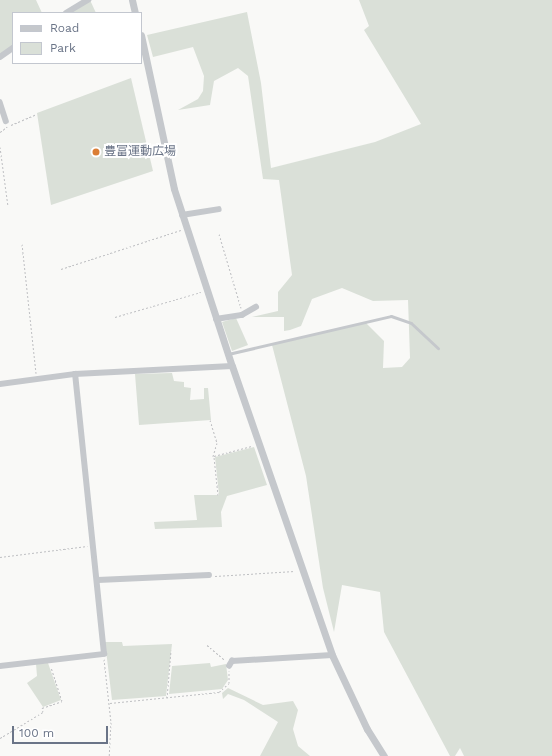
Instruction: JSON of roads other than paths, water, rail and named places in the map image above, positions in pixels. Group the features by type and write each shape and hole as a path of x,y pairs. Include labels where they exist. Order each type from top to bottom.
{"street":[{"path":"68,12 88,0"},
{"path":"132,0 135,12"},
{"path":"142,39 182,215 258,444 332,655 367,729 384,756"},
{"path":"0,57 12,49"},
{"path":"0,102 6,121"},
{"path":"182,215 219,209"},
{"path":"216,318 242,315 256,307"},
{"path":"0,384 75,374 232,366"},
{"path":"0,666 104,654 98,580 75,374"},
{"path":"98,580 208,575"},
{"path":"229,664 332,655"}],"lane":[{"path":"228,354 391,316 412,323 438,348"}],"place":[{"name":"豊富運動広場","path":"96,152"}]}
